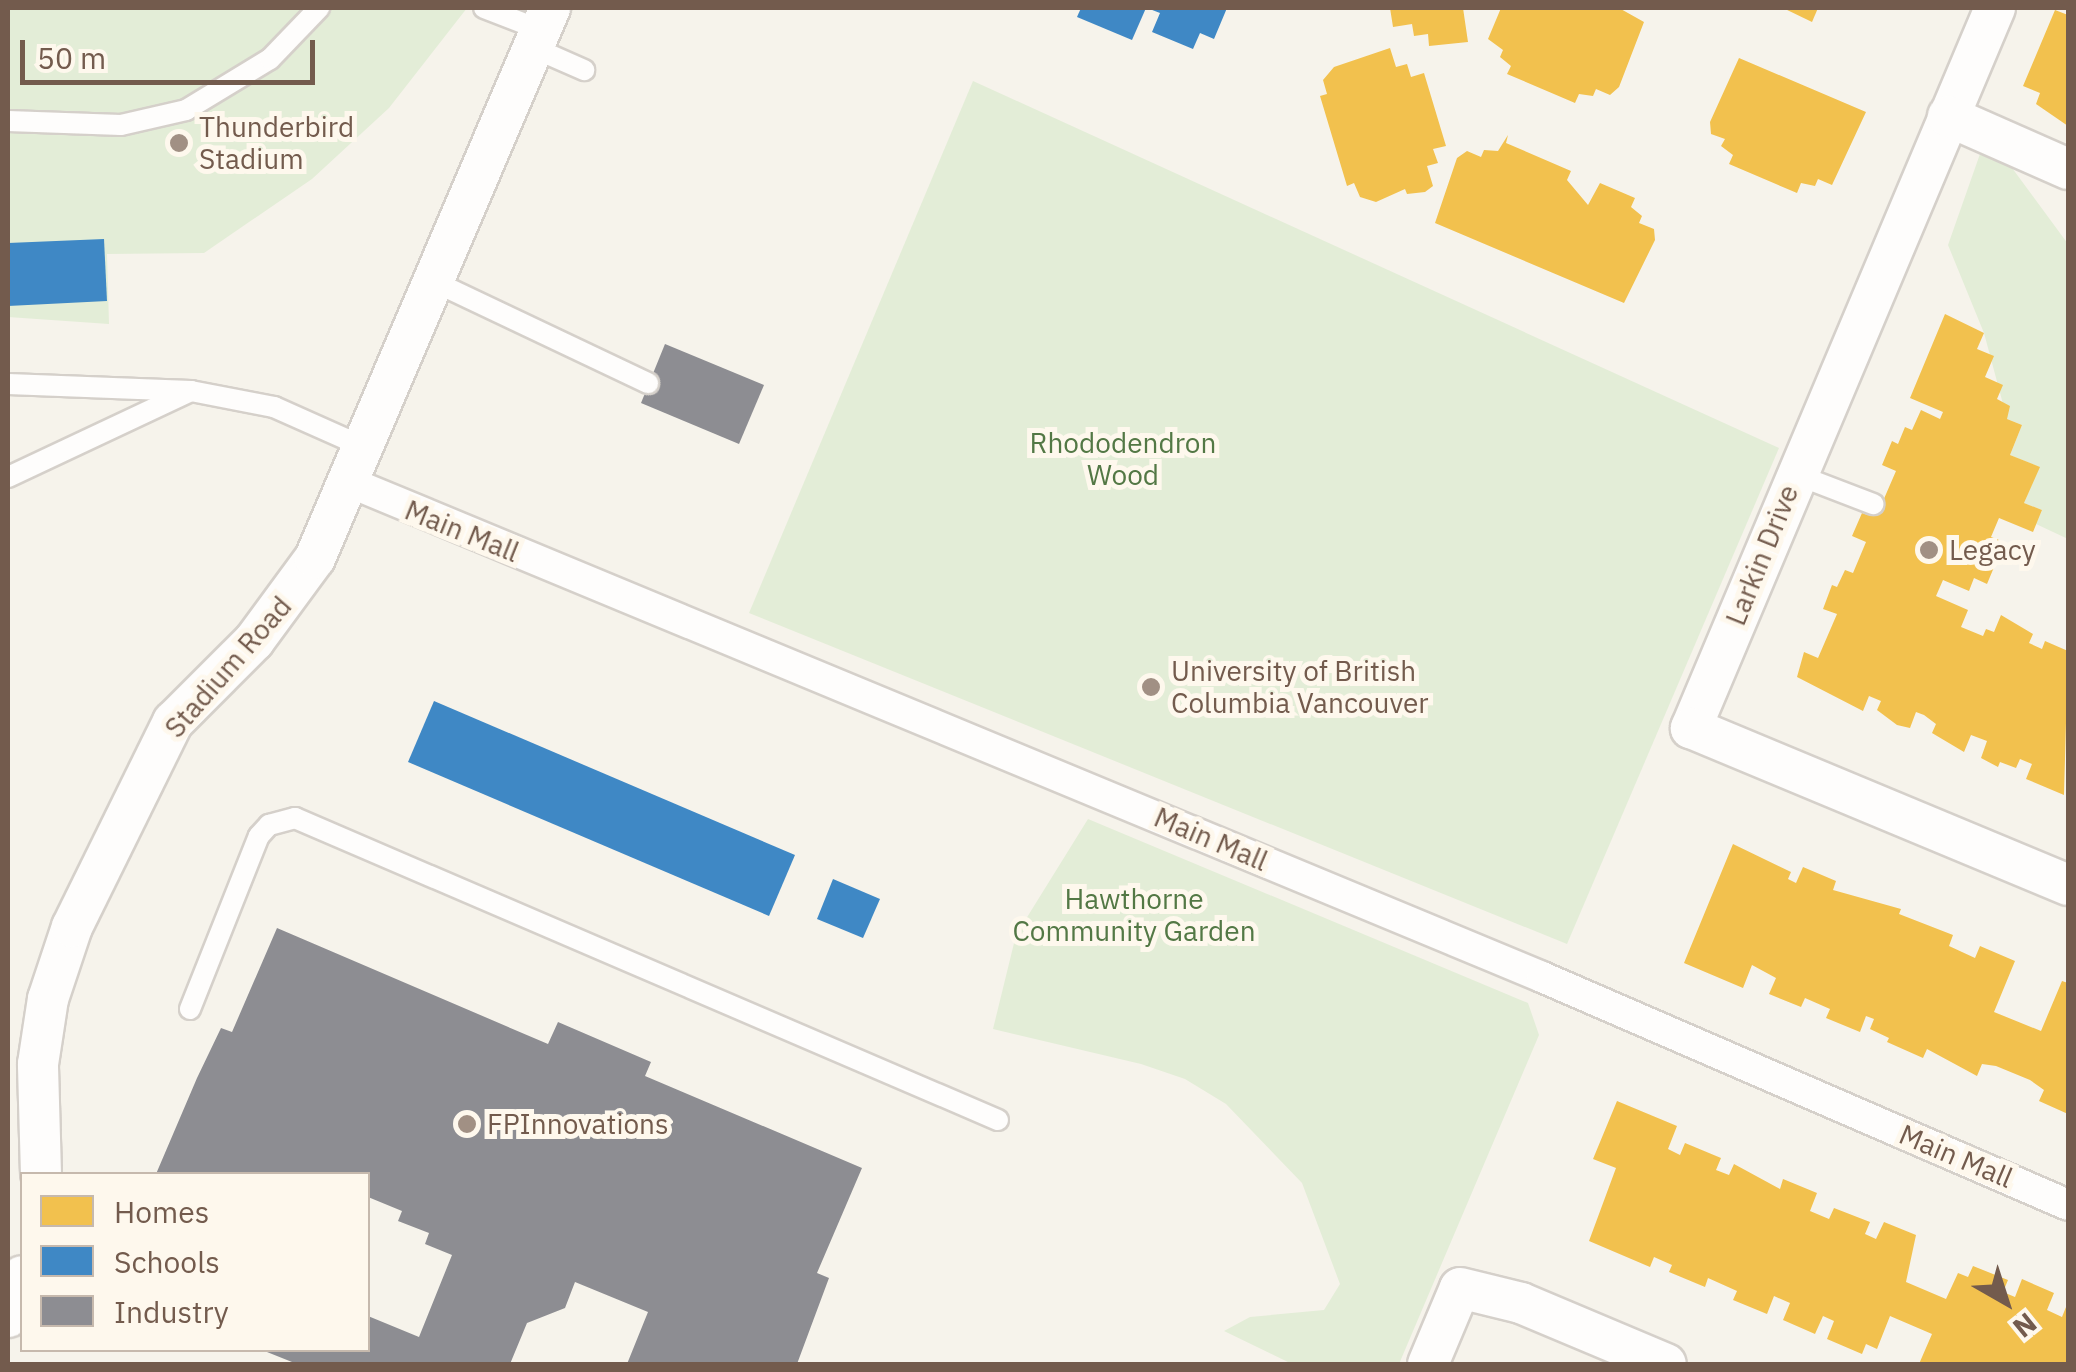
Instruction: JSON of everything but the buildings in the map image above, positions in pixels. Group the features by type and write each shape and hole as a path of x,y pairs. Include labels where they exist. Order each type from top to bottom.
{"street":[{"name":"Larkin Drive","path":"1994,8 1691,728 2068,885"},
{"name":"Stadium Road","path":"41,1172 38,1064 48,999 72,927 173,722 289,600 357,464 542,28"},
{"path":"1948,116 2068,169"},
{"name":"Main Mall","path":"357,464 2068,1205"},
{"path":"8,1316 20,1282"},
{"path":"1428,1364 1460,1288 1521,1303 1666,1364"}],"lane":[{"path":"8,121 121,125 186,110 270,59 319,8"},
{"path":"484,8 542,28 584,70"},
{"path":"435,282 648,383"},
{"path":"8,384 191,391 274,407 357,464"},
{"path":"8,478 191,391"},
{"path":"1795,474 1872,504"},
{"path":"190,1009 259,836 269,825 295,818 998,1120"}],"green space":[{"name":"Thunderbird Stadium","path":"8,8 467,8 389,108 312,179 204,253 107,254 109,324 8,317"},
{"name":"Rhododendron Wood","path":"973,81 1779,448 1567,944 749,613"},
{"path":"1987,134 2068,244 2068,539 2036,524 2042,510 2024,503 2039,467 2010,455 2022,425 2007,419 1984,333 1948,245"},
{"name":"Hawthorne Community Garden","path":"1088,819 1528,1003 1539,1035 1399,1364 1292,1364 1224,1331 1250,1317 1324,1310 1340,1284 1302,1183 1226,1104 1185,1079 1141,1064 993,1029 1016,935"}],"place":[{"name":"Thunderbird Stadium","path":"179,143"},
{"name":"Legacy","path":"1929,550"},
{"name":"University of British Columbia Vancouver","path":"1151,687"},
{"name":"FPInnovations","path":"467,1124"}]}
